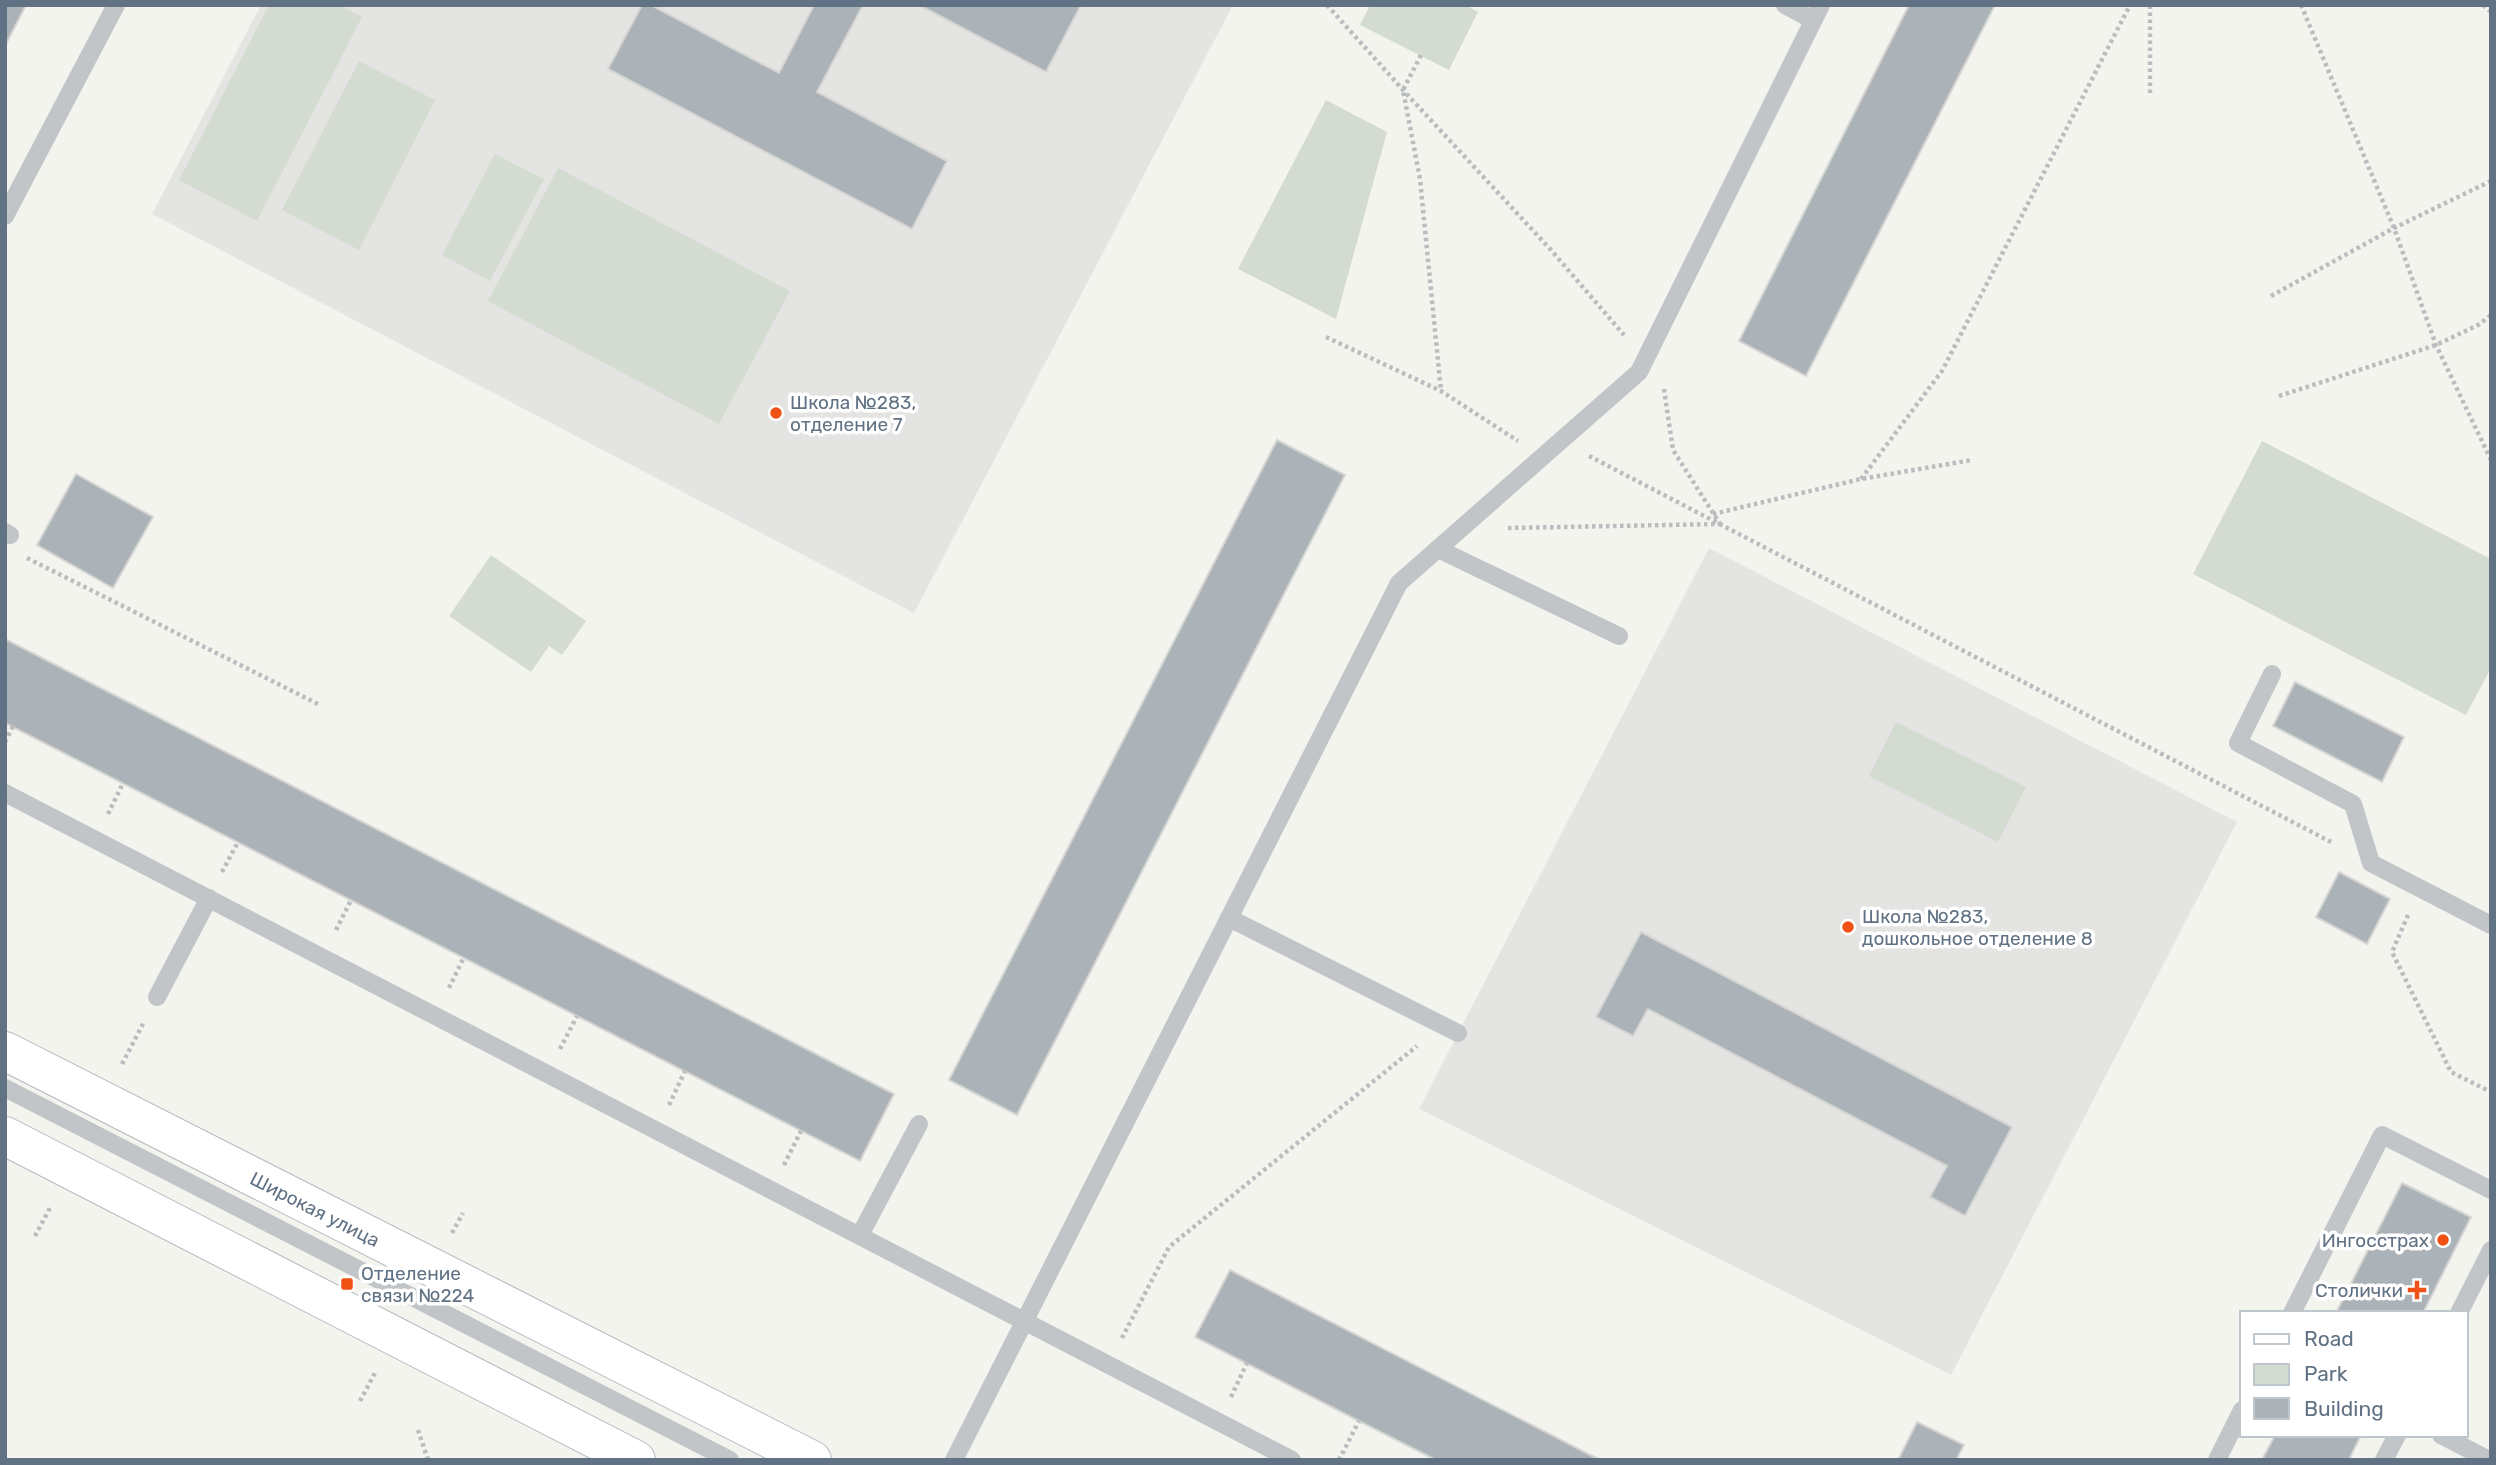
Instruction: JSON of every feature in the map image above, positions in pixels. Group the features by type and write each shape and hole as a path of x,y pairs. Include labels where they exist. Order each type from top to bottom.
{"main road":[{"name":"Широкая улица","path":"5,1051 812,1460"},
{"path":"5,1136 636,1460"}],"lane":[{"path":"5,216 116,5"},
{"path":"954,1460 1399,583 1639,372 1817,13 1785,5"},
{"path":"1438,549 1619,636"},
{"path":"2272,674 2238,743 2353,804 2371,863 2491,925"},
{"path":"5,793 1292,1460"},
{"path":"157,997 209,898"},
{"path":"1229,918 1450,1029"},
{"name":"Широкая улица","path":"5,1088 730,1460"},
{"path":"860,1235 919,1124"},
{"path":"2293,1311 2382,1135 2491,1190"},
{"path":"2460,1311 2491,1250"},
{"path":"2217,1460 2240,1414"},
{"path":"2384,1460 2396,1437"},
{"path":"2445,1437 2489,1460"}],"path":[{"path":"1327,5 1622,331 1639,372"},
{"path":"1861,479 1942,370 2130,5"},
{"path":"2150,5 2150,93"},
{"path":"2301,5 2394,228 2436,345 2491,460"},
{"path":"2483,5 2491,12"},
{"path":"1421,55 1402,90 1420,179 1441,391"},
{"path":"2271,296 2394,228 2491,181"},
{"path":"2279,396 2436,345 2478,325 2491,315"},
{"path":"1326,338 1441,391 1542,457"},
{"path":"1664,388 1673,450 1720,524"},
{"path":"1561,441 2371,863"},
{"path":"1713,514 1861,479 1972,460"},
{"path":"1461,529 1720,524"},
{"path":"8,533 25,558 320,705"},
{"path":"5,742 13,726"},
{"path":"2420,888 2392,952 2451,1072 2491,1092"},
{"path":"1109,1364 1169,1247 1450,1029"},
{"path":"121,1066 133,1042"},
{"path":"35,1236 52,1203"},
{"path":"450,1237 463,1213"},
{"path":"360,1401 377,1369"},
{"path":"1339,1460 1359,1421"},
{"path":"418,1430 428,1460"}],"shaded area":[{"name":"Школа №283, отделение 7","path":"261,5 1233,5 914,613 152,214"},
{"name":"Школа №283, дошкольное отделение 8","path":"1709,548 2237,822 1951,1375 1419,1109"}],"green space":[{"path":"269,5 340,5 362,17 257,221 179,180"},
{"path":"1370,5 1466,5 1478,12 1449,70 1360,25"},
{"path":"359,61 435,100 359,250 282,210"},
{"path":"1326,100 1387,132 1336,319 1238,269"},
{"path":"495,154 544,179 490,281 442,255"},
{"path":"558,168 790,291 719,424 488,301"},
{"path":"2262,441 2491,559 2491,668 2466,715 2193,574"},
{"path":"491,555 586,621 562,655 549,646 531,672 449,616"},
{"path":"1896,722 2026,787 1998,842 1869,776"}],"building":[{"path":"5,5 26,5 5,46"},
{"path":"642,5 651,5 779,73 814,5 863,5 817,92 947,161 912,229 608,69"},
{"path":"919,5 1081,5 1046,72"},
{"path":"1909,5 1995,5 1806,376 1739,341"},
{"path":"1277,440 1345,475 1017,1115 949,1080"},
{"path":"76,474 153,517 113,588 37,545"},
{"path":"5,639 894,1094 860,1161 5,723"},
{"path":"2295,682 2404,737 2382,782 2273,726"},
{"path":"2339,872 2390,899 2367,944 2316,917"},
{"path":"1641,932 2012,1127 1965,1216 1930,1197 1947,1166 1648,1009 1633,1036 1596,1017"},
{"path":"2402,1183 2471,1217 2424,1311 2337,1311"},
{"path":"1230,1270 1600,1460 1436,1460 1195,1337"},
{"path":"1917,1422 1964,1445 1956,1460 1898,1460"},
{"path":"2274,1437 2360,1437 2349,1460 2262,1460"}],"place":[{"name":"Школа №283, отделение 7","path":"776,413"},
{"name":"Школа №283, дошкольное отделение 8","path":"1848,927"},
{"name":"Ингосстрах","path":"2443,1240"},
{"name":"Отделение связи №224","path":"347,1284"},
{"name":"Столички","path":"2417,1290"}]}
